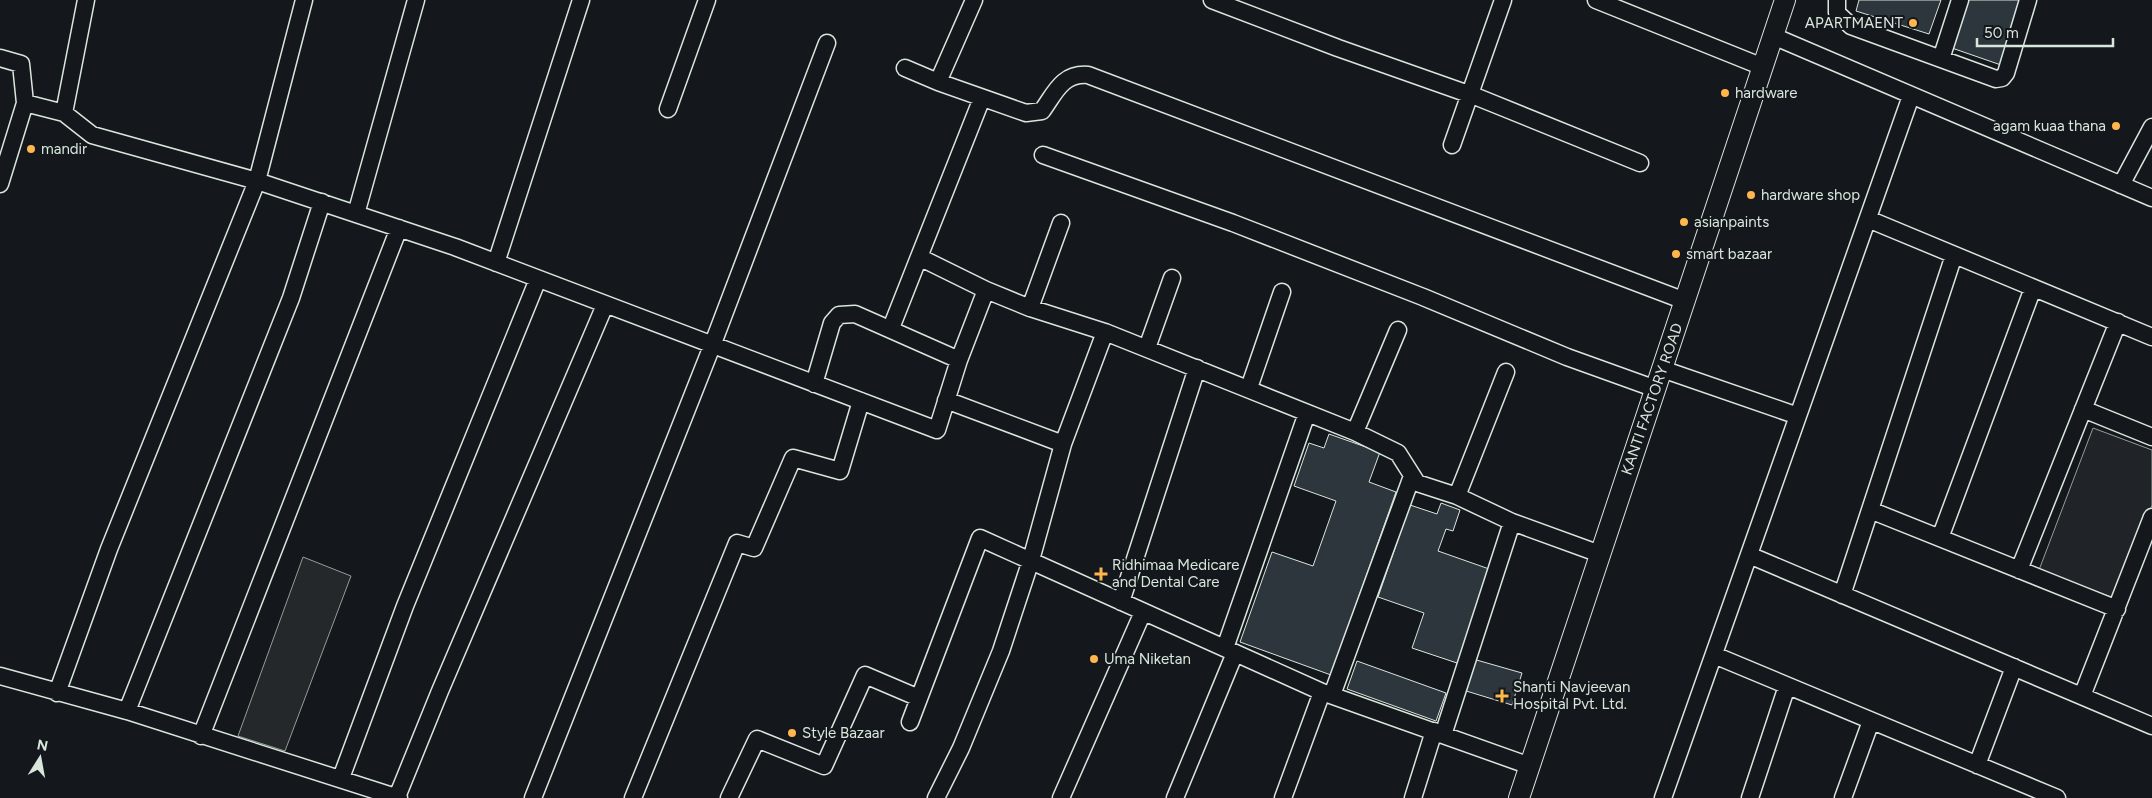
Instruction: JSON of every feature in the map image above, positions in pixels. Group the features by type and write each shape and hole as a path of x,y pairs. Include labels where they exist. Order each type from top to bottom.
{"street":[{"path":"64,113 86,0"},
{"path":"57,693 108,549 256,181 304,0"},
{"path":"356,214 416,0"},
{"path":"496,262 581,0"},
{"path":"668,109 708,0"},
{"path":"938,82 974,0"},
{"path":"1212,0 1338,48 1469,94 1640,162"},
{"path":"1452,145 1503,0"},
{"path":"1596,0 1763,67"},
{"name":"KANTI FACTORY ROAD","path":"1522,797 1530,766 1785,0"},
{"path":"1837,0 1837,13 1851,26 1988,77 2002,78 2006,73 2028,0"},
{"path":"1941,59 1960,0"},
{"path":"1774,36 2152,198"},
{"path":"533,798 712,346 826,43"},
{"path":"0,58 21,64 25,103 0,184"},
{"path":"905,68 938,82 1026,113 1042,111 1064,81 1075,74 1088,75 1685,300"},
{"path":"1663,798 1911,96"},
{"path":"890,328 982,98"},
{"path":"25,103 64,113 92,135 256,181 496,262 712,346 937,430 959,360 986,290"},
{"path":"2121,185 2152,127"},
{"path":"1043,155 1233,224 1423,297 1567,357 1656,389"},
{"path":"127,711 291,298 322,202"},
{"path":"1868,219 2152,337"},
{"path":"1030,308 1061,223"},
{"path":"201,736 399,228"},
{"path":"1842,595 1954,255"},
{"path":"919,258 986,290 1030,308 1105,332 1147,348 1355,432 1398,453 1417,483 1457,496 1512,522 1600,554"},
{"path":"1147,348 1172,278"},
{"path":"341,778 404,606 538,279"},
{"path":"1940,538 2033,288"},
{"path":"1249,388 1282,292"},
{"path":"0,676 127,711 201,736 341,778 398,798 440,691 606,305"},
{"path":"814,384 832,323 839,315 855,314 959,360"},
{"path":"2019,570 2118,322"},
{"path":"1355,432 1398,330"},
{"path":"936,798 961,748 1001,651 1064,444 1105,332"},
{"path":"1122,602 1197,368"},
{"path":"1662,369 1798,416"},
{"path":"1457,496 1506,372"},
{"path":"946,400 1064,444"},
{"path":"633,798 737,543 754,548 793,458 840,471 861,401"},
{"path":"2083,409 2152,437"},
{"path":"1175,798 1230,650 1306,413"},
{"path":"1283,798 1327,693 1412,476"},
{"path":"1870,510 2117,609"},
{"path":"2082,696 2152,517"},
{"path":"1413,798 1438,733 1512,522"},
{"path":"910,722 980,538 1327,693 1530,766"},
{"path":"1749,555 2152,726"},
{"path":"1062,798 1142,612"},
{"path":"1714,655 2056,798"},
{"path":"1977,765 2014,667"},
{"path":"729,798 757,739 824,766 865,676 919,698"},
{"path":"1750,798 1787,686"},
{"path":"1843,798 1871,721"}],"shaded area":[{"path":"2093,428 2152,450 2152,505 2117,599 2039,570"},
{"path":"303,557 351,576 285,751 238,736"}],"building":[{"name":"APARTMAENT","path":"1859,0 1941,0 1929,34 1856,11"},
{"path":"1965,0 2023,0 2001,65 1949,47"},
{"path":"1329,434 1380,452 1369,482 1396,492 1331,675 1240,642 1272,552 1313,566 1336,501 1294,486 1309,443 1324,448"},
{"path":"1441,503 1460,510 1453,531 1446,529 1438,551 1492,570 1460,664 1412,648 1424,613 1378,597 1410,505 1437,514"},
{"path":"1473,659 1522,673 1512,705 1463,690"},
{"path":"1357,661 1446,693 1436,721 1347,689"}],"place":[{"name":"APARTMAENT","path":"1913,23"},
{"name":"hardware","path":"1725,93"},
{"name":"agam kuaa thana","path":"2116,126"},
{"name":"mandir","path":"31,149"},
{"name":"hardware shop","path":"1751,195"},
{"name":"asianpaints","path":"1684,222"},
{"name":"smart bazaar","path":"1676,254"},
{"name":"Ridhimaa Medicare and Dental Care","path":"1101,574"},
{"name":"Uma Niketan","path":"1094,659"},
{"name":"Shanti Navjeevan Hospital Pvt. Ltd.","path":"1502,696"},
{"name":"Style Bazaar","path":"792,733"}]}
